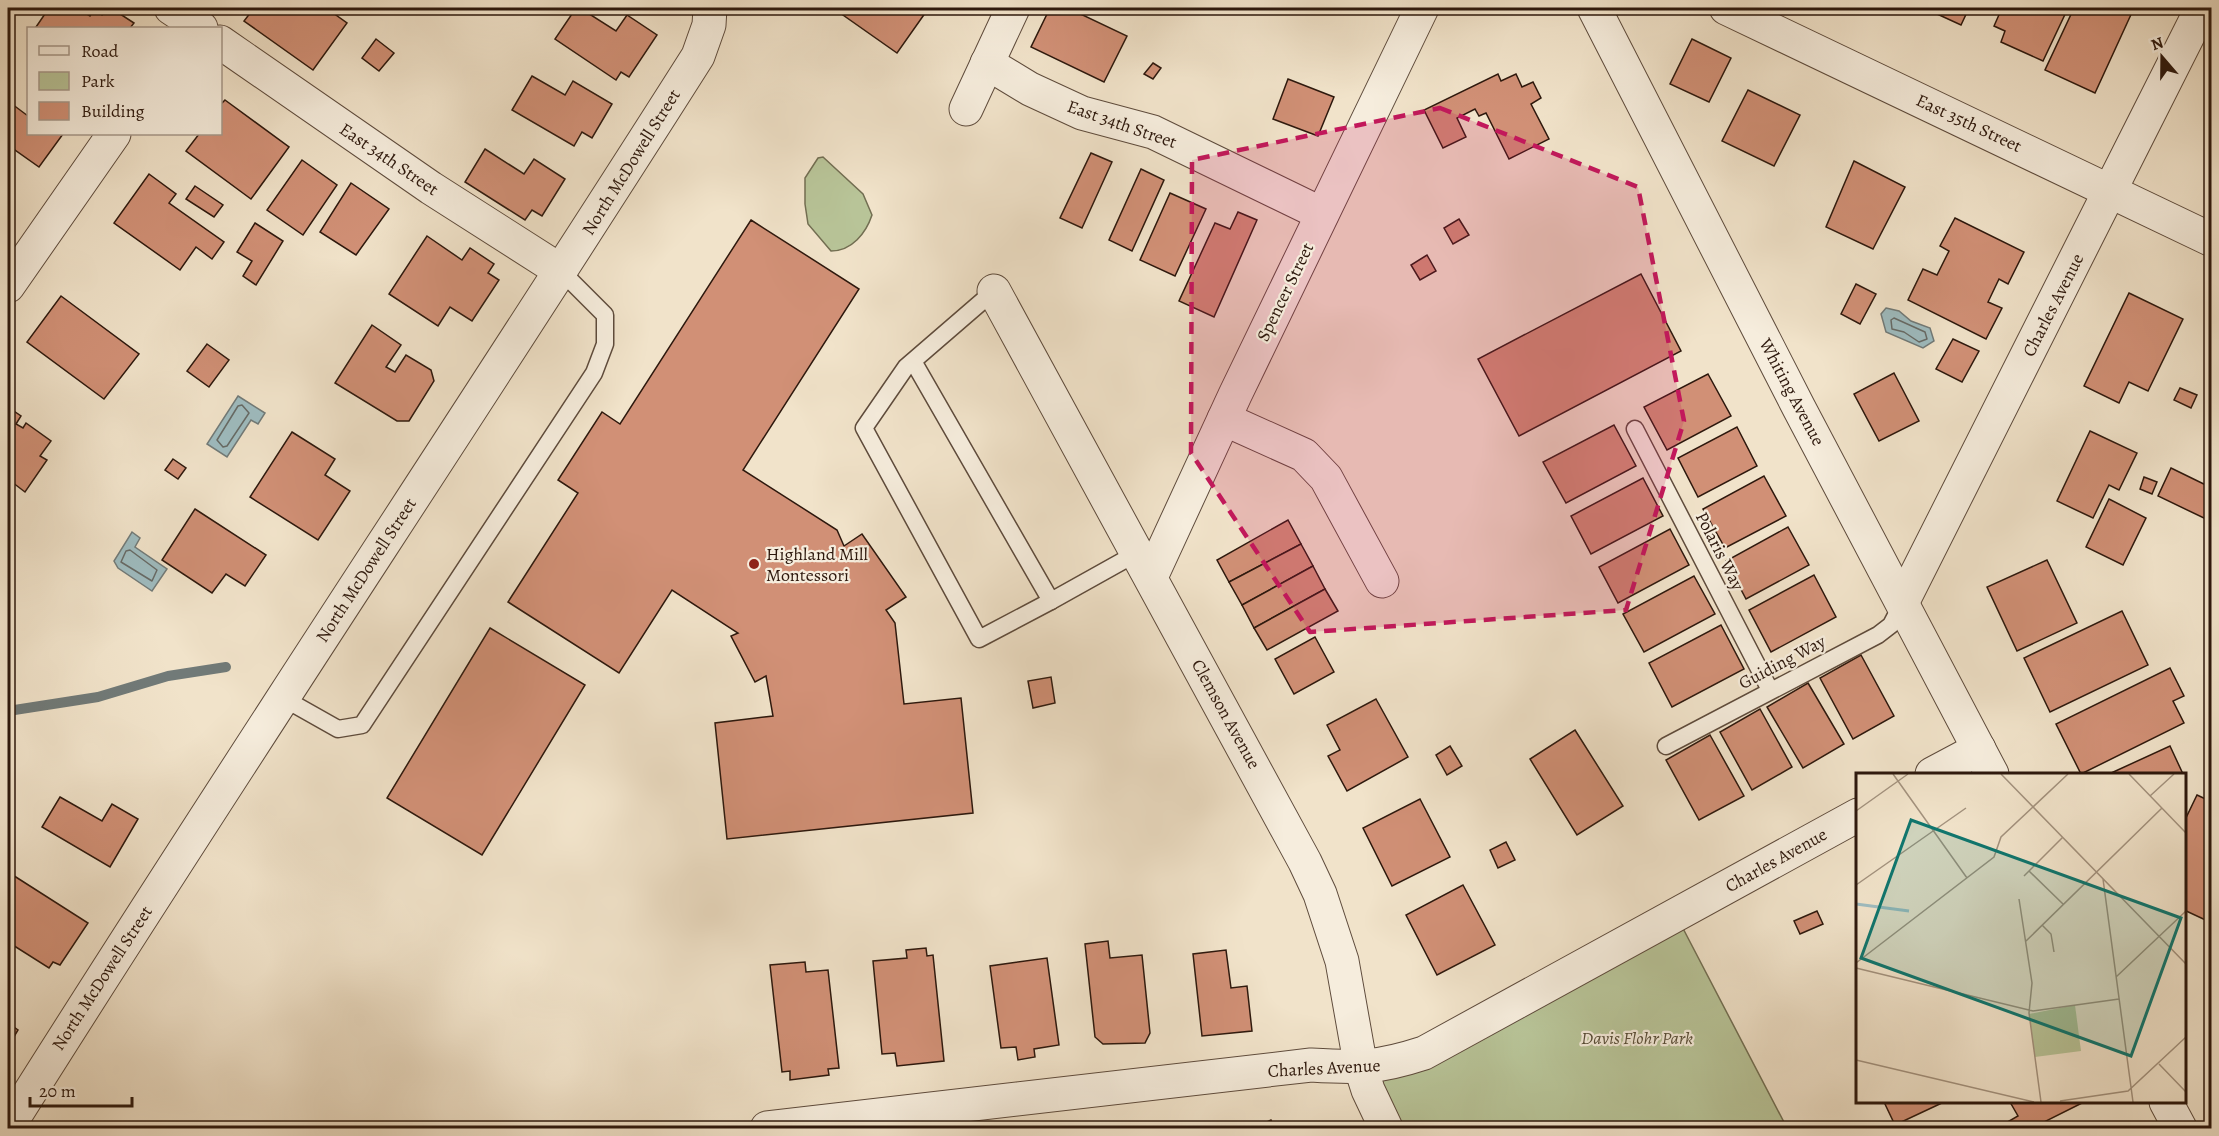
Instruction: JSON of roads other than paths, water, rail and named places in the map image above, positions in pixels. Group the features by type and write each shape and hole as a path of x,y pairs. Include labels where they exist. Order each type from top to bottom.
{"street":[{"name":"North McDowell Street","path":"8,1127 698,56 709,26 710,8"},
{"path":"966,109 1013,8"},
{"name":"Spencer Street","path":"1144,565 1224,419 1422,8"},
{"name":"Whiting Avenue","path":"1594,8 1799,408 1903,601 1985,762"},
{"name":"East 35th Street","path":"1726,8 2211,240"},
{"name":"Charles Avenue","path":"1903,601 2202,8"},
{"name":"East 34th Street","path":"222,43 422,183 561,271"},
{"name":"East 34th Street","path":"987,63 1030,89 1071,108 1153,132 1322,214"},
{"path":"8,286 113,135"},
{"name":"Clemson Avenue","path":"994,291 1236,731 1320,894 1342,961 1361,1068 1368,1090 1386,1128"},
{"path":"1224,419 1304,455 1315,463 1326,478 1382,581"},
{"path":"1936,773 1985,762"},
{"name":"Charles Avenue","path":"766,1128 1311,1065 1361,1068 1386,1065 1424,1053 1856,816"},
{"path":"2167,1103 2180,1128"}],"lane":[{"path":"283,698 338,729 362,726 594,373 605,344 605,315 561,271"},
{"path":"994,291 913,362 864,428 979,639 1051,601 1144,565"},
{"path":"913,362 1051,601"},
{"name":"Polaris Way","path":"1635,429 1770,690"},
{"name":"Guiding Way","path":"1666,746 1878,634 1891,625 1903,601"}],"water":[{"path":"1886,308 1899,311 1911,321 1930,328 1934,341 1923,348 1886,332 1881,314"},
{"path":"238,396 265,413 258,424 251,420 227,457 207,444"},
{"path":"132,532 140,538 135,547 167,569 152,591 118,568 114,561"}],"waterway":[{"path":"8,711 98,697 168,676 226,667"}],"place":[{"name":"Highland Mill Montessori","path":"754,564"}],"park label":[{"name":"Davis Flohr Park","path":"1637,1038"}]}
